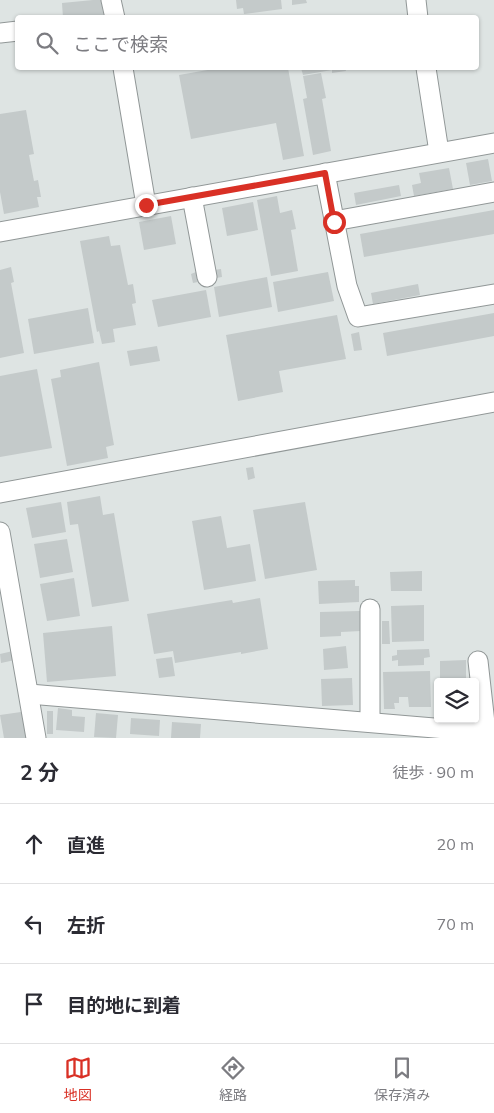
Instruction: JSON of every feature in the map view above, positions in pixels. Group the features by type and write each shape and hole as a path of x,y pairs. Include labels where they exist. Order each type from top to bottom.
{"street":[{"path":"111,0 114,15"},
{"path":"416,0 418,15"},
{"path":"0,33 15,31"},
{"path":"123,70 146,205"},
{"path":"426,70 439,152"},
{"path":"0,232 494,143"},
{"path":"325,173 347,286 358,317 494,294"},
{"path":"334,222 494,192"},
{"path":"192,196 207,277"},
{"path":"0,493 494,402"},
{"path":"0,532 36,738"},
{"path":"370,609 370,722"},
{"path":"28,694 490,732 478,661"}],"building":[{"path":"101,0 104,15 63,15 62,3"},
{"path":"236,0 281,0 282,9 244,14 243,8 237,9"},
{"path":"292,0 306,0 307,3 292,5"},
{"path":"208,70 288,70 304,156 283,160 276,123 191,139 179,75"},
{"path":"302,70 332,70 303,75"},
{"path":"332,70 346,71 332,73"},
{"path":"321,73 326,98 322,99 331,151 313,155 303,99 307,98 303,76"},
{"path":"26,110 34,154 29,155 34,181 38,180 41,197 37,197 39,207 4,214 0,192 0,114"},
{"path":"488,159 492,181 470,185 466,163"},
{"path":"449,168 453,189 414,196 412,185 421,183 419,173"},
{"path":"399,185 401,196 356,205 354,193"},
{"path":"277,196 280,213 292,210 296,229 291,230 298,271 271,276 257,200"},
{"path":"253,202 258,230 227,236 222,208"},
{"path":"494,210 494,234 364,257 360,234"},
{"path":"171,216 176,244 144,250 139,222"},
{"path":"109,236 111,246 120,245 128,285 133,284 136,303 132,304 136,325 113,329 115,342 102,344 99,331 97,332 80,241"},
{"path":"11,267 14,282 11,283 24,353 0,358 0,270"},
{"path":"221,269 222,277 216,278 214,270"},
{"path":"196,272 198,282 193,283 191,274"},
{"path":"328,272 334,301 278,312 273,282"},
{"path":"267,277 272,307 219,317 214,287"},
{"path":"418,284 420,295 373,304 371,293"},
{"path":"206,290 211,317 158,327 152,300"},
{"path":"88,308 94,343 34,354 28,319"},
{"path":"494,313 494,336 387,356 383,333"},
{"path":"337,315 346,359 279,371 283,392 238,401 226,335"},
{"path":"359,332 362,350 354,351 351,334"},
{"path":"157,346 160,361 130,366 127,351"},
{"path":"99,362 114,445 106,447 108,458 67,466 51,379 61,377 60,370"},
{"path":"37,369 52,448 0,457 0,376"},
{"path":"253,467 255,478 248,480 246,468"},
{"path":"100,496 103,515 114,513 129,601 92,607 78,524 70,525 67,502"},
{"path":"61,502 66,532 32,538 26,508"},
{"path":"305,502 317,570 265,579 253,510"},
{"path":"221,516 227,548 250,544 256,581 204,590 192,521"},
{"path":"67,539 73,572 40,578 34,544"},
{"path":"422,571 422,591 391,591 390,572"},
{"path":"74,578 80,616 47,621 40,584"},
{"path":"355,580 355,586 359,586 359,602 319,604 318,581"},
{"path":"260,598 268,649 175,663 173,651 154,654 147,614 232,600 233,603"},
{"path":"424,605 424,641 392,642 391,606"},
{"path":"360,611 361,631 341,632 341,636 320,637 320,612"},
{"path":"382,621 389,621 390,644 382,644"},
{"path":"112,626 116,676 47,682 43,633"},
{"path":"346,646 348,668 324,670 323,649"},
{"path":"429,649 430,657 424,658 424,665 398,666 398,660 392,661 392,656 397,655 397,650"},
{"path":"13,651 15,660 1,663 0,654"},
{"path":"172,657 175,676 159,678 156,659"},
{"path":"466,660 466,678 440,678 440,661"},
{"path":"430,671 431,707 409,707 408,697 399,697 399,703 394,703 395,709 384,709 383,672"},
{"path":"352,678 353,705 322,706 321,679"},
{"path":"58,708 72,710 72,716 85,717 84,732 56,730"},
{"path":"28,711 32,738 4,738 0,715"},
{"path":"47,711 53,711 53,734 47,734"},
{"path":"96,713 118,715 116,738 94,737"},
{"path":"131,718 160,720 159,736 130,734"},
{"path":"172,722 201,724 200,738 171,738"}],"route":[{"path":"146,205 325,173 334,222"}]}
